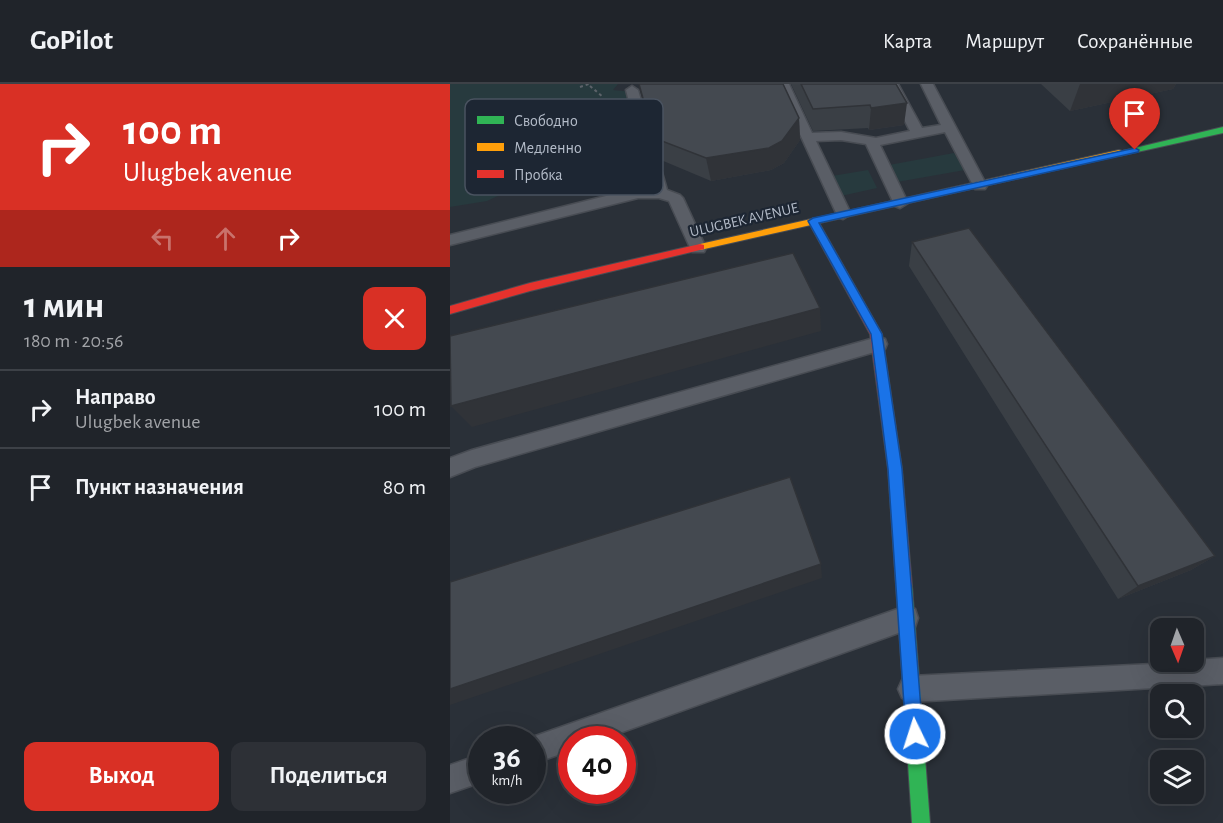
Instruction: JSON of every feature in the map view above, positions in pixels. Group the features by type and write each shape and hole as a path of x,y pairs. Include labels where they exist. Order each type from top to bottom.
{"street":[{"name":"ULUGBEK AVENUE","path":"450,310 530,287 843,214 980,186 1223,130"},
{"path":"813,221 876,334 878,344 895,469 921,823"}],"lane":[{"path":"783,84 843,214"},
{"path":"892,84 918,134"},
{"path":"927,84 980,186"},
{"path":"632,90 634,99"},
{"path":"807,137 840,134 871,141 894,132 918,134 950,127"},
{"path":"871,141 900,203"},
{"path":"663,194 675,198 699,248"},
{"path":"450,240 630,195"},
{"path":"450,468 472,459 878,344"},
{"path":"546,745 906,618"},
{"path":"911,689 1223,671"},
{"path":"450,779 468,773"}],"path":[{"path":"580,87 590,86 589,84"}],"green space":[{"path":"450,84 618,84 613,90 632,92 632,99 465,99 465,195 500,195 487,201 450,207"},
{"path":"954,153 965,170 897,182 889,165"},
{"path":"868,170 877,188 841,196 832,176"}],"building":[{"path":"639,84 783,84 799,118 782,141 769,148 706,158 663,141 663,99 643,99"},
{"path":"801,84 896,84 907,103 871,108 870,105 813,109"},
{"path":"969,228 1215,556 1138,586 912,242"},
{"path":"793,253 820,308 451,406 450,336"},
{"path":"790,477 821,564 450,689 450,582"}],"traffic: fast":[{"path":"1119,153 1223,130"},
{"path":"904,586 921,823"}],"traffic: slow":[{"path":"700,247 1119,153"}],"traffic: jam":[{"path":"813,221 876,334 895,469 904,586"},
{"path":"450,310 530,287 700,247"}],"route":[{"path":"915,734 895,469 876,334 813,221 1135,150"}]}
